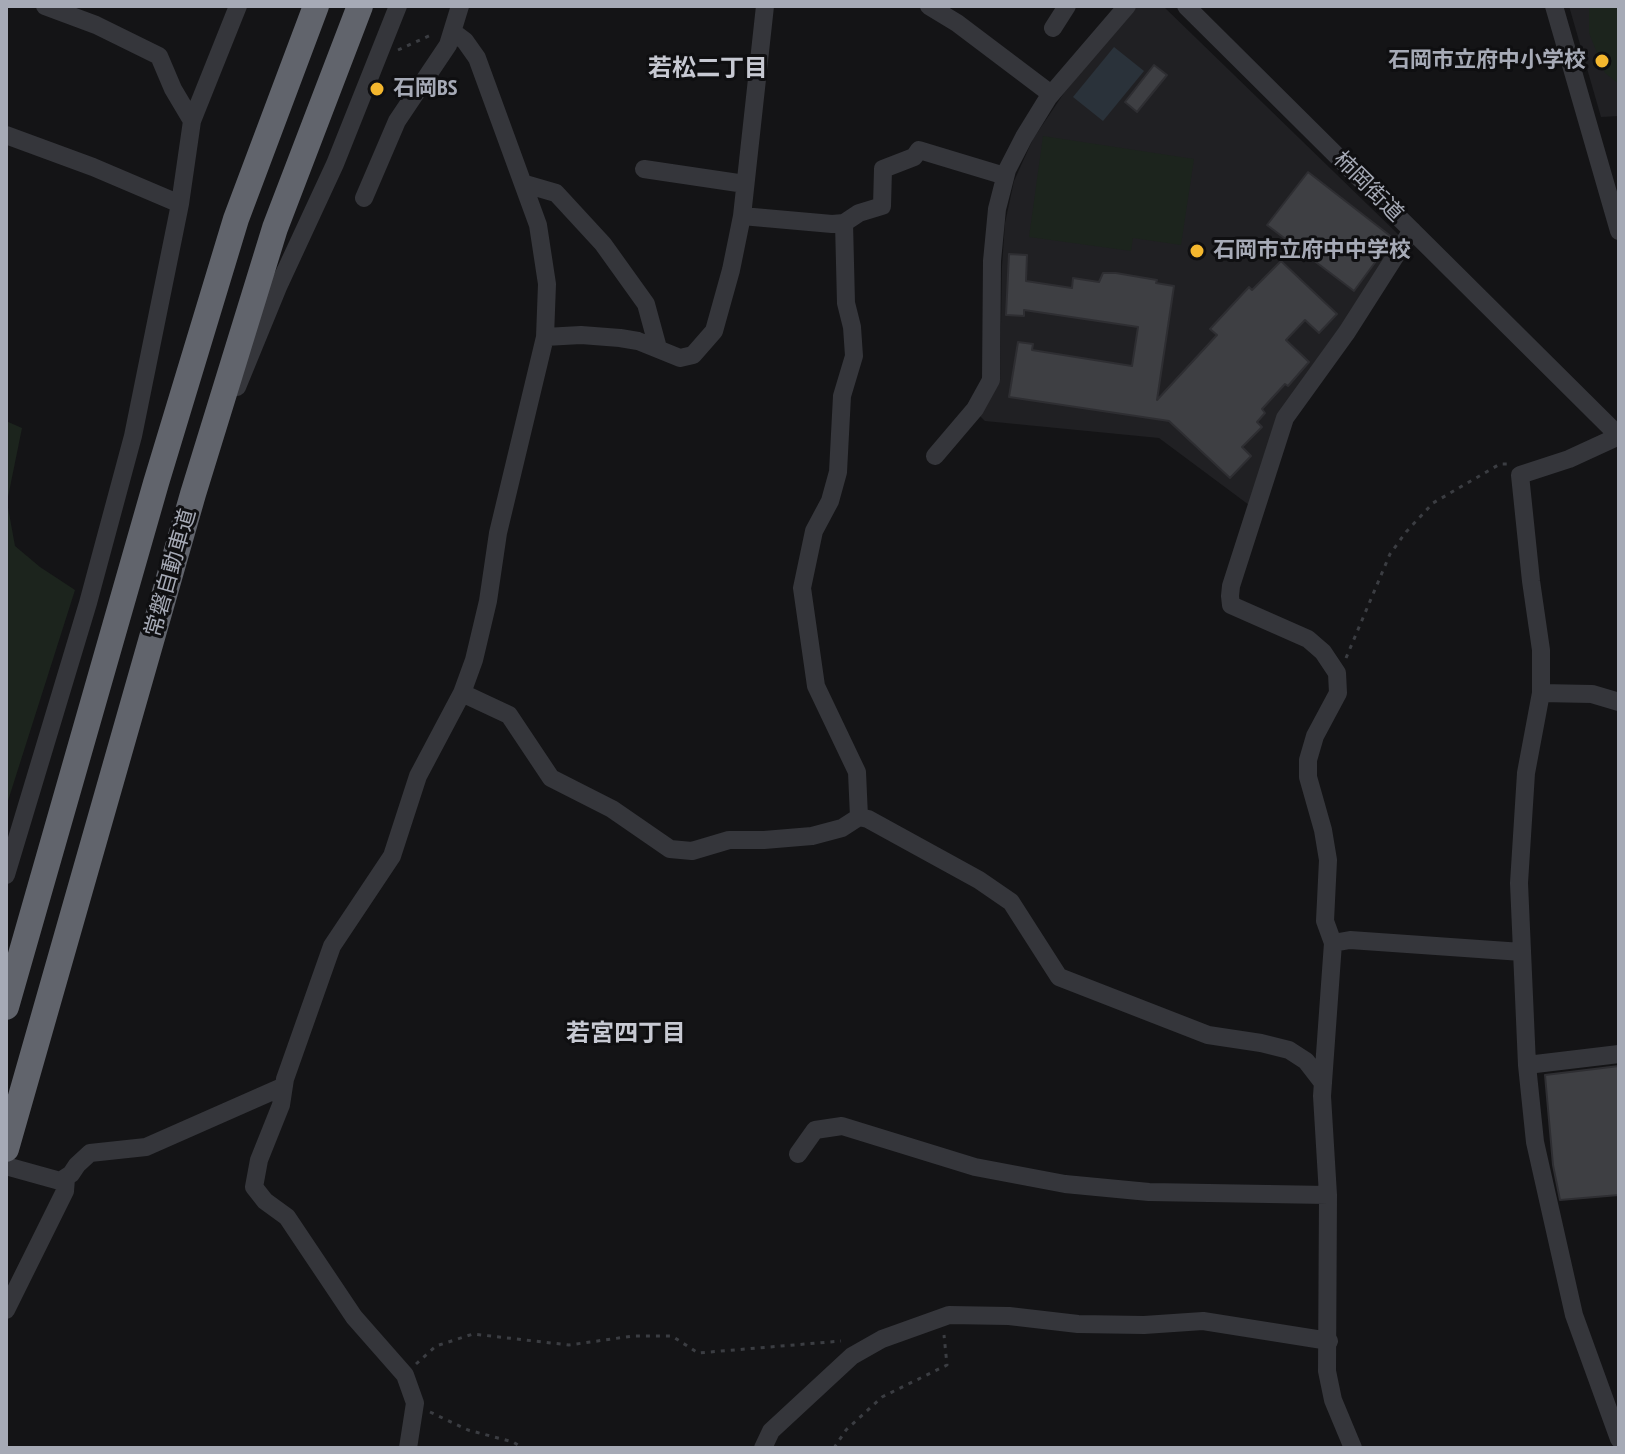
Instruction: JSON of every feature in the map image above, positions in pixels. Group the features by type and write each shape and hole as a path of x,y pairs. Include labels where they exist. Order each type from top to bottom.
{"highway":[{"name":"常磐自動車道","path":"6,1007 156,483 236,219 316,6"},
{"name":"常磐自動車道","path":"6,1149 193,494 275,228 360,6"}],"street":[{"path":"45,6 96,25 159,56 173,89 192,121"},
{"path":"6,875 88,603 133,436 180,204 192,121 238,6"},
{"path":"255,168 302,6"},
{"path":"193,494 278,287 335,164 398,6"},
{"path":"364,198 397,121 448,45 460,6"},
{"path":"545,337 611,337 638,341 672,355 688,357 714,331 742,216 765,6"},
{"path":"929,6 957,23 1051,94"},
{"path":"1053,28 1067,6"},
{"path":"935,456 975,409 991,380 992,261 997,209 1005,176 1024,137 1051,94 1127,6"},
{"name":"柿岡街道","path":"1186,6 1619,436"},
{"path":"1555,6 1619,231"},
{"path":"408,1448 415,1403 405,1375 354,1317 287,1217 265,1201 254,1187 259,1160 281,1105 282,1087 332,946 392,856 418,776 462,693 482,630 498,533 545,337 547,284 538,225 477,58 465,41 453,32"},
{"path":"6,135 180,204"},
{"path":"742,216 844,223 859,213 882,206 883,169 914,157 919,150 1005,176"},
{"path":"644,169 745,184"},
{"path":"525,184 556,193 603,244 646,304 658,348"},
{"path":"844,223 846,303 854,356 842,396 838,472 830,501 814,531 802,588 816,686 857,772 859,817"},
{"path":"1353,1448 1333,1400 1327,1371 1328,1195 1323,1083 1333,943 1325,921 1328,860 1308,777 1308,760 1315,736 1338,693 1337,673 1308,639 1231,605 1231,586 1285,418 1347,332 1412,230"},
{"path":"1619,436 1569,459 1520,475 1541,650 1541,693 1526,773 1520,873 1527,1065 1535,1142 1561,1264 1574,1315 1619,1439"},
{"path":"462,693 509,715 551,778 612,809 670,849 692,851 729,840 812,836 842,828 859,817 868,819 979,880 1011,902 1059,977 1208,1035 1289,1050 1306,1061 1323,1083"},
{"path":"1541,693 1592,694 1619,702"},
{"path":"1333,943 1350,940 1522,952"},
{"path":"1527,1065 1619,1054"},
{"path":"60,1180 90,1153 146,1147 282,1087"},
{"path":"798,1154 815,1130 842,1126 975,1167 1065,1184 1149,1192 1328,1195"},
{"path":"6,1166 60,1180"},
{"path":"6,1310 65,1191 60,1180"},
{"path":"763,1448 771,1431 852,1356 882,1339 949,1315 1009,1316 1078,1324 1144,1325 1203,1321 1329,1341"}],"path":[{"path":"393,50 412,46 429,35 453,32"},
{"path":"1334,669 1347,658 1390,554 1433,503 1500,464 1520,464 1526,473"},
{"path":"834,1448 846,1430 882,1397 947,1365 944,1332"},
{"path":"405,1375 436,1346 473,1334 569,1345 633,1336 672,1336 698,1353 882,1339"},
{"path":"415,1403 468,1430 513,1442 523,1448"}],"shaded area":[{"name":"石岡市立府中中学校","path":"1135,6 1163,6 1401,237 1321,357 1249,505 1159,438 985,421 979,415 1000,381 1005,223 1014,181 1033,139 1064,93"},
{"name":"石岡市立府中小学校","path":"1569,6 1619,6 1619,116 1601,117"},
{"path":"1589,6 1619,6 1619,84 1605,73 1589,33"},
{"path":"1114,47 1144,71 1103,121 1073,97"},
{"path":"1043,136 1194,159 1181,245 1133,238 1131,251 1029,237"},
{"path":"6,421 22,428 7,502 15,546 75,590 6,807"}],"building":[{"path":"1154,65 1167,75 1137,112 1125,102"},
{"path":"1308,172 1393,238 1354,291 1267,225"},
{"path":"1009,254 1027,255 1026,281 1072,288 1073,278 1099,282 1103,273 1116,273 1174,286 1157,400 1217,335 1210,329 1249,287 1252,290 1281,261 1337,314 1319,333 1305,320 1286,340 1309,362 1262,409 1265,413 1257,422 1262,427 1242,447 1251,456 1230,478 1169,421 1009,397 1018,342 1033,344 1032,350 1132,366 1138,327 1024,310 1024,316 1006,315"},
{"path":"1619,1066 1619,1195 1560,1200 1553,1165 1545,1075"}],"place":[{"name":"石岡市立府中小学校","path":"1602,61"},
{"name":"石岡BS","path":"377,89"},
{"name":"石岡市立府中中学校","path":"1197,251"}],"district":[{"name":"若松二丁目","path":"708,69"},
{"name":"若宮四丁目","path":"626,1034"}]}
